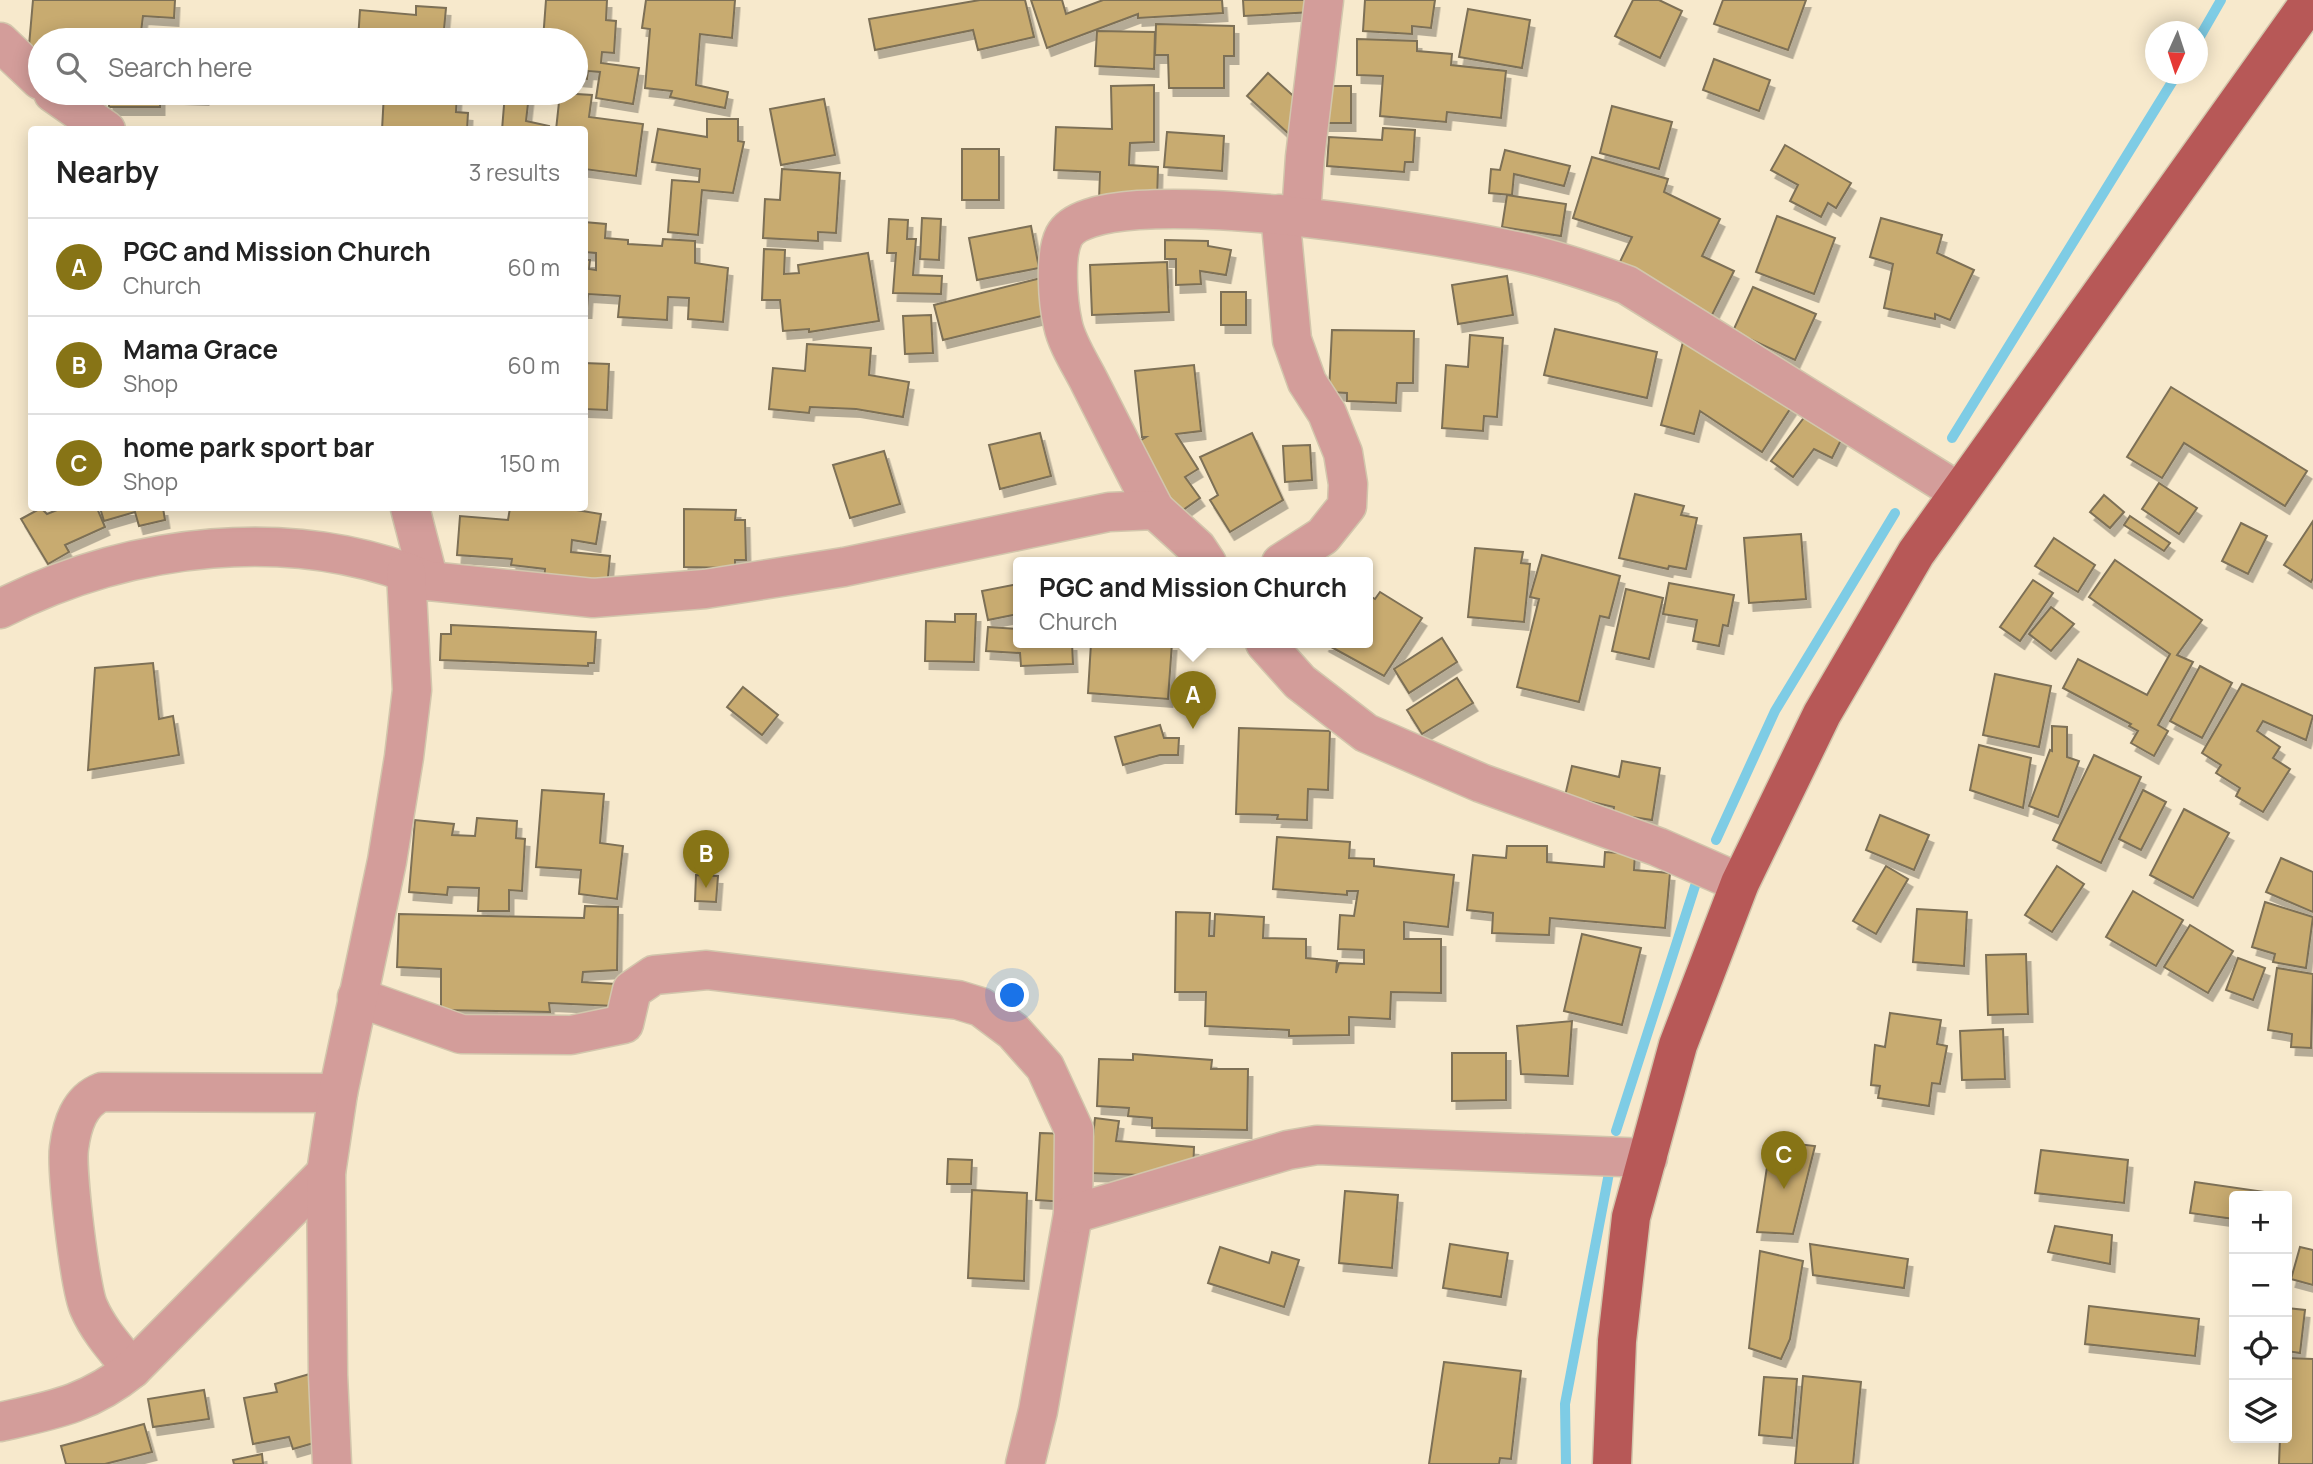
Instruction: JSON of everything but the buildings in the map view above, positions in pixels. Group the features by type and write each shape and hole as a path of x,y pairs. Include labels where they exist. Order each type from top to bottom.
{"main road":[{"path":"1612,1464 1617,1341 1631,1217 1678,1045 1740,883 1822,714 1916,553 2311,0"}],"street":[{"path":"1290,557 1323,536 1347,506 1348,484 1343,453 1327,414 1307,382 1292,340 1291,214 1324,0"},
{"path":"0,42 28,69"},
{"path":"70,105 100,126"},
{"path":"1203,557 1155,510 1063,326 1058,254 1065,233 1081,222 1108,213 1233,210 1291,214 1511,250 1582,268 1628,285 1959,492"},
{"path":"0,609 104,567 187,550 265,547 334,554 417,577 593,598 705,589 844,567 1109,512 1155,510"},
{"path":"332,1464 328,1375 326,1173 338,1093 387,861 412,690 417,577 410,511"},
{"path":"1269,648 1300,682 1366,733 1481,783 1658,846 1740,883"},
{"path":"357,997 461,1034 571,1035 624,1024 632,990 654,975 707,970 821,986 900,992 958,1000 982,1007 1013,1031 1045,1067 1074,1130 1073,1214 1038,1411 1025,1464"},
{"path":"132,1368 101,1331 87,1305 68,1151 80,1109 90,1097 103,1092 338,1093"},
{"path":"1073,1214 1288,1150 1317,1145 1648,1158"},
{"path":"0,1422 74,1403 105,1391 132,1368 326,1173"}],"waterway":[{"path":"2208,23 2221,0"},
{"path":"1952,438 2171,84"},
{"path":"1716,840 1775,711 1895,513"},
{"path":"1616,1131 1695,886"},
{"path":"1566,1464 1565,1404 1609,1173"}],"place":[{"name":"PGC and Mission Church","path":"1193,729"},
{"name":"Mama Grace","path":"706,888"},
{"name":"home park sport bar","path":"1784,1189"}]}
